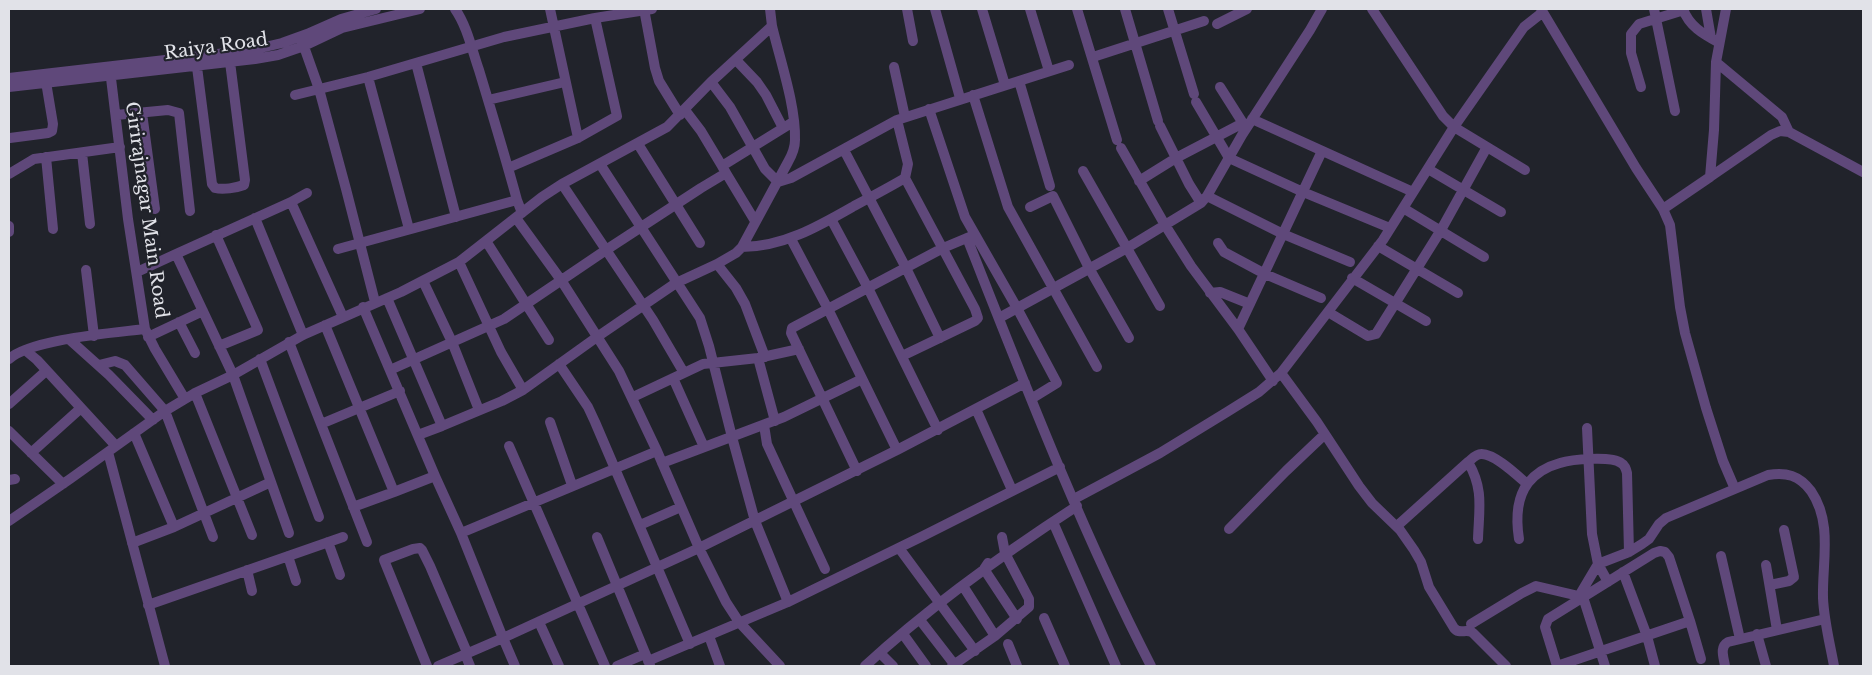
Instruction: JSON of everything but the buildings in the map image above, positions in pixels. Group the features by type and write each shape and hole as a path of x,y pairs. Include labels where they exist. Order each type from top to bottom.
{"street":[{"name":"Raiya Road","path":"9,87 303,42 331,22 362,10 376,9"},
{"name":"Raiya Road","path":"9,78 197,67 278,55 303,42 342,28 420,9"},
{"path":"454,9 459,15 471,46 508,168 519,215 619,371 633,397 699,548 726,602 739,622 780,666"},
{"path":"550,9 578,138"},
{"path":"295,96 368,77 471,46 553,26 647,9 654,68 659,81 683,112 701,131 755,222"},
{"path":"418,434 442,426 523,390 596,337 621,322 676,283 717,264 736,253 742,247 778,182 793,151 795,140 770,9"},
{"path":"907,9 913,41"},
{"path":"935,9 960,98"},
{"path":"982,9 1006,84"},
{"path":"1030,9 1049,71"},
{"path":"1077,9 1119,144 1165,226 1191,266 1273,381"},
{"path":"1125,9 1159,124 1176,158 1204,200 1350,262"},
{"path":"1168,9 1195,98 1229,158 1302,192 1390,228"},
{"path":"1217,24 1247,9"},
{"path":"1000,318 1165,226 1204,200 1247,124 1322,9"},
{"path":"1372,9 1434,104 1454,127 1525,170"},
{"path":"1641,87 1631,53 1631,34 1639,24 1655,14 1684,9 1693,25 1715,40"},
{"path":"1706,9 1715,40 1716,62 1714,130 1710,177"},
{"path":"1715,40 1726,9"},
{"path":"865,666 962,586 1053,522 1076,502 1227,412 1282,373 1378,246 1454,127 1524,27 1542,11 1636,168 1663,209 1671,230 1685,333 1706,408 1734,489"},
{"path":"1655,14 1675,111"},
{"path":"508,168 578,138 618,116 595,18"},
{"path":"1093,57 1204,21"},
{"path":"9,521 165,411 195,393 233,375 303,335 387,298 459,262 562,184 667,127 772,26"},
{"path":"303,42 319,89 375,302"},
{"path":"736,60 766,94 783,128"},
{"path":"197,67 212,184 215,188 219,189 240,186 244,185 245,180 230,62"},
{"path":"1716,62 1782,116 1789,132"},
{"path":"416,63 456,217"},
{"path":"778,182 791,178 901,119 972,94 1069,65"},
{"path":"894,67 908,164 905,178 975,309 978,318 902,356"},
{"name":"Girirajnagar Main Road","path":"110,71 128,219 147,333 185,399"},
{"path":"368,77 409,230"},
{"path":"1019,81 1050,186"},
{"path":"10,138 52,131 53,124 46,82"},
{"path":"488,100 565,82"},
{"path":"712,82 730,107 765,168 778,182"},
{"path":"1220,87 1247,124 1322,151 1413,192"},
{"path":"972,94 1008,207 1097,367"},
{"path":"929,109 970,236 1031,399 1147,665"},
{"path":"116,115 168,110 179,113 190,211"},
{"path":"142,113 155,209"},
{"path":"390,370 489,327 642,228 724,170 753,146 793,122"},
{"path":"1139,181 1216,136 1247,124"},
{"path":"1663,209 1771,135 1780,132 1789,132 1863,172"},
{"path":"638,144 700,243"},
{"path":"9,174 34,159 120,147"},
{"path":"1328,312 1368,336 1372,336 1380,330 1441,230 1487,147"},
{"path":"844,150 906,268 940,338"},
{"path":"1238,330 1322,151"},
{"path":"82,153 90,224"},
{"path":"46,157 53,229"},
{"path":"600,164 700,318 756,521 788,602"},
{"path":"1428,169 1501,212"},
{"path":"1084,171 1160,306"},
{"path":"742,247 759,247 791,239 831,220 905,178"},
{"path":"562,184 643,305 684,373"},
{"path":"137,272 307,194"},
{"path":"1030,207 1053,196 1089,268 1129,338"},
{"path":"338,249 516,200"},
{"path":"292,202 343,317"},
{"path":"1403,208 1484,256"},
{"path":"255,218 303,335"},
{"path":"831,220 868,288 938,430"},
{"path":"216,235 258,330 219,346"},
{"path":"857,471 791,333 792,328 943,248 970,236"},
{"path":"970,236 1017,308 1056,383 1031,399"},
{"path":"791,239 828,309 897,450"},
{"path":"486,241 549,340"},
{"path":"1218,243 1224,252 1265,274 1321,298"},
{"path":"1378,246 1458,293"},
{"path":"176,254 233,375 289,533"},
{"path":"459,262 489,327 523,390"},
{"path":"717,264 736,288 745,304 761,358 776,421"},
{"path":"86,270 94,336"},
{"path":"1352,278 1426,321"},
{"path":"423,281 452,342 479,410"},
{"path":"1210,293 1220,292 1250,304"},
{"path":"387,298 442,426"},
{"path":"363,307 461,533 515,666"},
{"path":"9,357 44,344 94,336 147,333 203,311"},
{"path":"179,322 195,353"},
{"path":"325,325 394,492"},
{"path":"70,340 99,365 153,420"},
{"path":"289,342 367,542"},
{"path":"633,397 703,364 761,358 799,349"},
{"path":"25,350 81,408 112,449 132,543 165,666"},
{"path":"260,359 319,517"},
{"path":"99,365 115,361 125,365 165,411 213,536"},
{"path":"559,364 588,407 690,644"},
{"path":"9,404 46,371"},
{"path":"1282,373 1359,486 1372,503 1396,526 1414,550 1421,562 1429,587 1456,631 1471,631 1506,666"},
{"path":"673,378 704,447"},
{"path":"662,463 776,421 862,379"},
{"path":"438,666 618,586 756,521 938,430 1025,383"},
{"path":"321,424 400,391"},
{"path":"195,393 252,535"},
{"path":"30,453 81,408"},
{"path":"976,409 1012,490"},
{"path":"550,422 572,485"},
{"path":"764,425 767,444 825,569"},
{"path":"1587,428 1592,534 1598,564 1608,582"},
{"path":"9,431 63,484"},
{"path":"134,433 174,527"},
{"path":"1229,529 1325,434"},
{"path":"509,446 605,666"},
{"path":"461,533 534,504 572,485 657,450"},
{"path":"1396,526 1468,462 1482,454 1488,455 1505,466 1527,484"},
{"path":"1519,539 1516,521 1518,508 1527,484 1536,475 1561,462 1615,460 1625,466 1628,486 1629,552"},
{"path":"1468,462 1476,475 1480,492 1478,539"},
{"path":"617,666 648,660 788,602 900,548 1060,466"},
{"path":"1605,666 1581,596 1598,564 1629,552 1649,539 1659,524 1666,518 1746,482 1781,473 1794,476 1805,483 1822,512 1824,526 1823,597 1834,666"},
{"path":"352,507 435,476"},
{"path":"132,543 174,527 271,482"},
{"path":"640,525 681,507"},
{"path":"1053,522 1116,666"},
{"path":"1770,585 1789,581 1794,576 1784,530"},
{"path":"148,605 344,537"},
{"path":"597,537 648,660"},
{"path":"920,620 953,665 995,636 1029,607 1030,603 1005,554 1002,537"},
{"path":"328,542 340,575"},
{"path":"427,666 384,560 420,548 466,650 465,654 470,666"},
{"path":"900,548 975,651"},
{"path":"1690,621 1557,666 1546,632 1545,622 1581,596 1608,582 1654,553 1665,552 1669,558 1690,621 1700,660"},
{"path":"288,556 296,581"},
{"path":"1721,556 1740,639"},
{"path":"984,569 990,557"},
{"path":"1766,565 1777,630"},
{"path":"984,569 1017,619"},
{"path":"247,570 252,591"},
{"path":"1624,572 1655,666"},
{"path":"962,586 995,636"},
{"path":"1471,624 1522,592 1536,586 1581,596"},
{"path":"1044,618 1065,666"},
{"path":"1725,666 1723,653 1724,646 1728,642 1825,619"},
{"path":"539,622 559,666"},
{"path":"903,634 926,666"},
{"path":"1757,634 1766,666"},
{"path":"709,636 720,666"},
{"path":"1008,644 1017,666"},
{"path":"880,653 893,666"}]}
